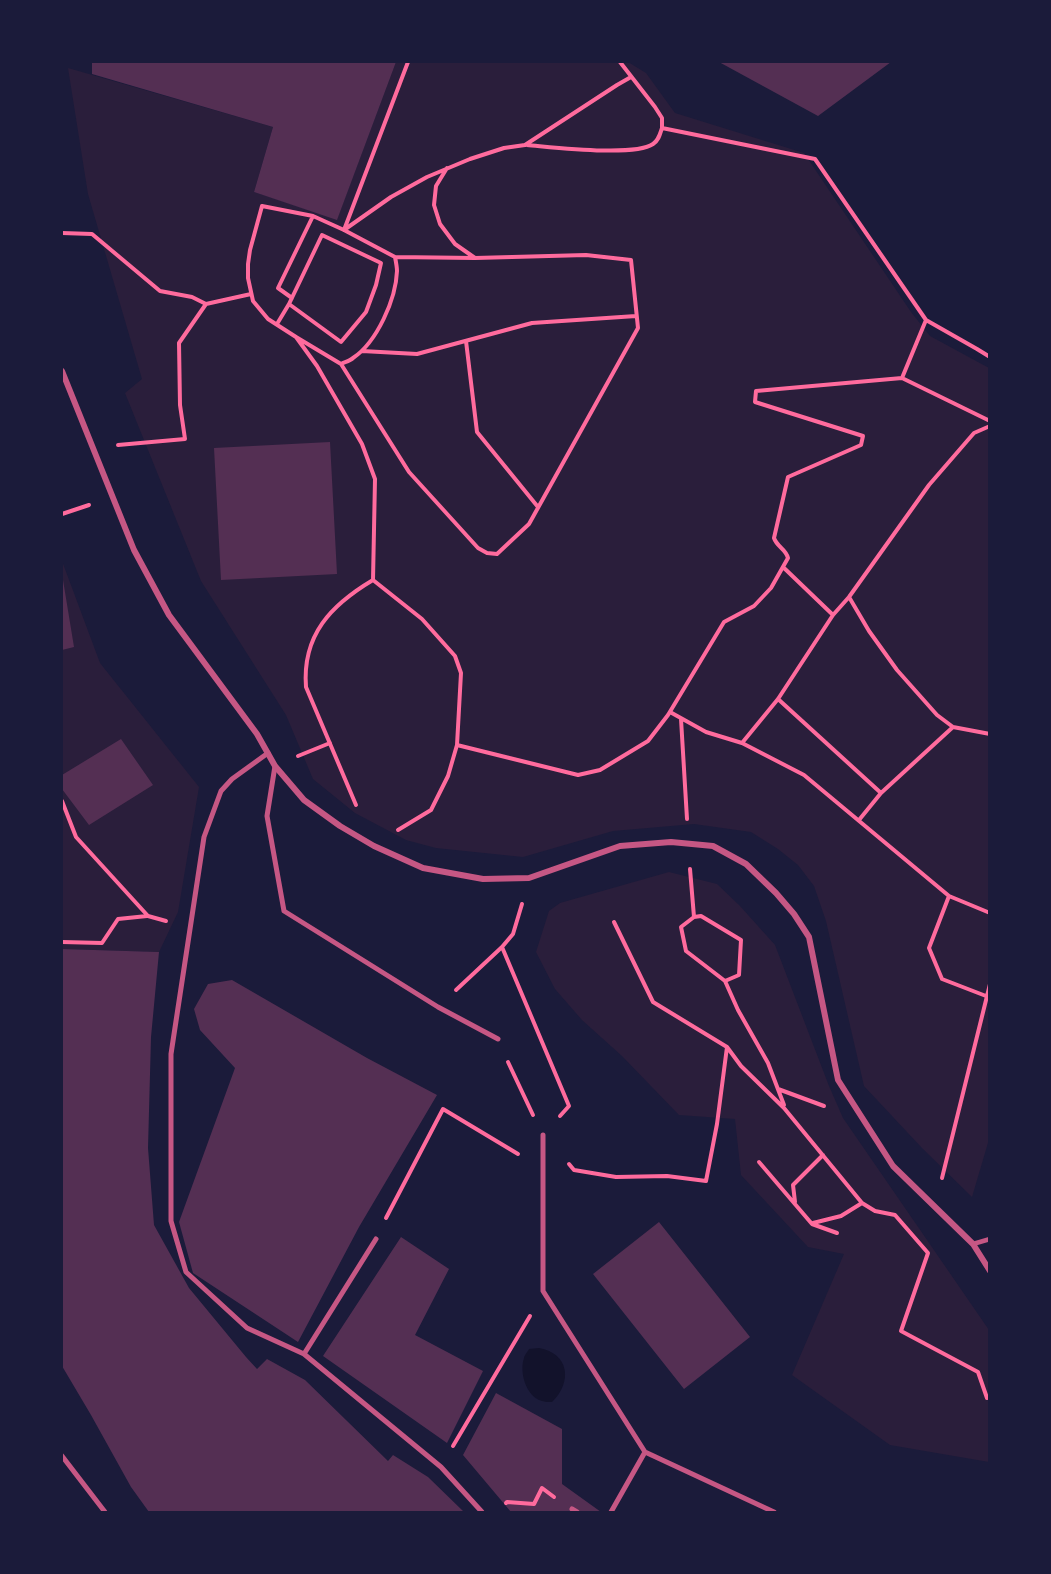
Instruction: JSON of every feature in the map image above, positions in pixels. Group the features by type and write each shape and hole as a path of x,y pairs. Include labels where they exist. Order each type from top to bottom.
{"street":[{"path":"62,371 134,550 170,615 257,735 275,766 304,800 340,826 374,846 423,868 483,879 529,878 620,846 671,842 713,846 746,864 776,893 794,914 809,937 838,1080 893,1166 974,1244 990,1271"},
{"path":"268,753 232,779 220,791 204,837 171,1054 171,1221 186,1272 247,1329 303,1354 441,1467 482,1512"},
{"path":"275,766 267,816 284,911 438,1007 498,1040"},
{"path":"543,1135 543,1291 645,1452 774,1512"},
{"path":"303,1354 376,1239"},
{"path":"611,1512 645,1452"},
{"path":"62,1456 105,1512"}],"lane":[{"path":"974,1244 990,1239"}],"path":[{"path":"344,230 408,62"},
{"path":"344,230 392,197 427,177 504,148 525,145 584,150 635,150 654,144 660,136 662,118 620,62"},
{"path":"525,145 616,85 632,77"},
{"path":"662,128 814,159 926,320 990,357"},
{"path":"447,168 436,186 434,205 441,224 455,244 475,258"},
{"path":"262,206 313,216 395,257 475,258 586,255 631,260 638,328 529,524 497,554 487,553 478,548 409,472 340,364 268,319 253,301 248,278 249,250 262,206"},
{"path":"292,298 278,288 313,216"},
{"path":"62,233 92,234 160,291 192,297 206,304 251,294"},
{"path":"277,324 322,235 381,263 366,312 341,342 288,304"},
{"path":"340,364 353,359 362,351 378,329 387,311 394,288 397,270 395,257"},
{"path":"92,447 185,439 180,405 179,343 206,304"},
{"path":"362,351 417,354 532,323 636,316"},
{"path":"902,378 926,320"},
{"path":"296,338 317,366 362,444 375,479 373,580"},
{"path":"466,341 477,432 538,508"},
{"path":"456,745 578,775 600,770 648,741 670,712 724,622 754,606 771,588 788,558 786,552 776,544 774,538 788,477 861,445 863,436 755,402 756,391 902,378 990,420"},
{"path":"742,742 778,699 833,615 849,597 929,485 974,433 990,426"},
{"path":"783,567 833,615"},
{"path":"373,580 337,606 316,633 308,652 305,669 306,687 374,846"},
{"path":"373,580 422,619 455,656 461,673 456,745 448,776 431,810 392,834"},
{"path":"849,597 869,631 897,670 937,714 953,727 990,734"},
{"path":"778,699 881,793"},
{"path":"670,712 706,732 742,742 804,775 949,896 990,913"},
{"path":"681,718 682,741"},
{"path":"859,820 881,793 953,727"},
{"path":"275,766 330,743"},
{"path":"62,801 76,837 148,916"},
{"path":"438,1007 513,934 529,878"},
{"path":"949,896 929,948 942,979 986,996"},
{"path":"692,899 694,917"},
{"path":"62,942 102,943 118,919 148,916 191,927"},
{"path":"725,981 739,975 741,940 701,916 694,917 681,927 686,951 725,981 738,1010 768,1063 784,1107"},
{"path":"614,922 652,1002 727,1047 741,1066 784,1107 861,1203 875,1211 895,1215 928,1253"},
{"path":"502,947 569,1106 543,1135"},
{"path":"941,1182 990,984"},
{"path":"498,1040 543,1135 573,1170 616,1177 667,1176 706,1181 716,1130 727,1047"},
{"path":"778,1089 822,1106 855,1107"},
{"path":"384,1222 442,1109 542,1169"},
{"path":"795,1203 793,1185 823,1155"},
{"path":"759,1162 812,1224 837,1233"},
{"path":"812,1224 841,1216 861,1203"},
{"path":"933,1246 928,1253 901,1331 978,1372 987,1398"},
{"path":"441,1467 529,1318"},
{"path":"502,1507 507,1502 534,1504 542,1488 574,1511"}],"shaded area":[{"path":"396,62 628,62 646,73 675,113 804,153 911,312 930,336 989,368 990,1136 972,1197 864,1086 826,921 814,886 798,865 778,849 751,832 694,824 613,831 523,857 436,848 406,840 355,813 313,779 286,715 201,581 125,393 142,379 88,194 68,68 273,127 254,192 337,219"},
{"path":"62,561 100,663 199,787 178,912 159,952 62,949"},
{"path":"669,872 717,884 775,945 843,1118 989,1330 989,1462 890,1445 792,1375 844,1254 808,1247 741,1175 735,1119 679,1115 622,1056 582,1020 555,989 536,952 549,911 560,903"},
{"path":"539,1348 557,1356 565,1369 563,1386 552,1402 536,1399 528,1389 523,1377 525,1356 529,1349"}],"building":[{"path":"92,62 396,62 337,220 254,192 273,127 92,74"},
{"path":"719,62 891,62 818,116"},
{"path":"330,442 337,574 221,580 214,448"},
{"path":"62,580 74,647 62,650"},
{"path":"121,739 153,785 89,825 62,789 62,775"},
{"path":"62,949 159,952 151,1037 148,1148 154,1225 189,1288 257,1369 267,1359 305,1380 388,1461 393,1455 428,1477 464,1512 149,1512 131,1487 62,1366"},
{"path":"232,980 367,1058 437,1095 359,1227 298,1342 193,1273 179,1222 235,1068 200,1030 194,1009 208,984"},
{"path":"659,1222 750,1337 684,1389 593,1274"},
{"path":"401,1237 449,1269 415,1335 483,1371 447,1443 323,1356"},
{"path":"496,1393 562,1429 562,1484 601,1512 511,1512 463,1455"}]}
